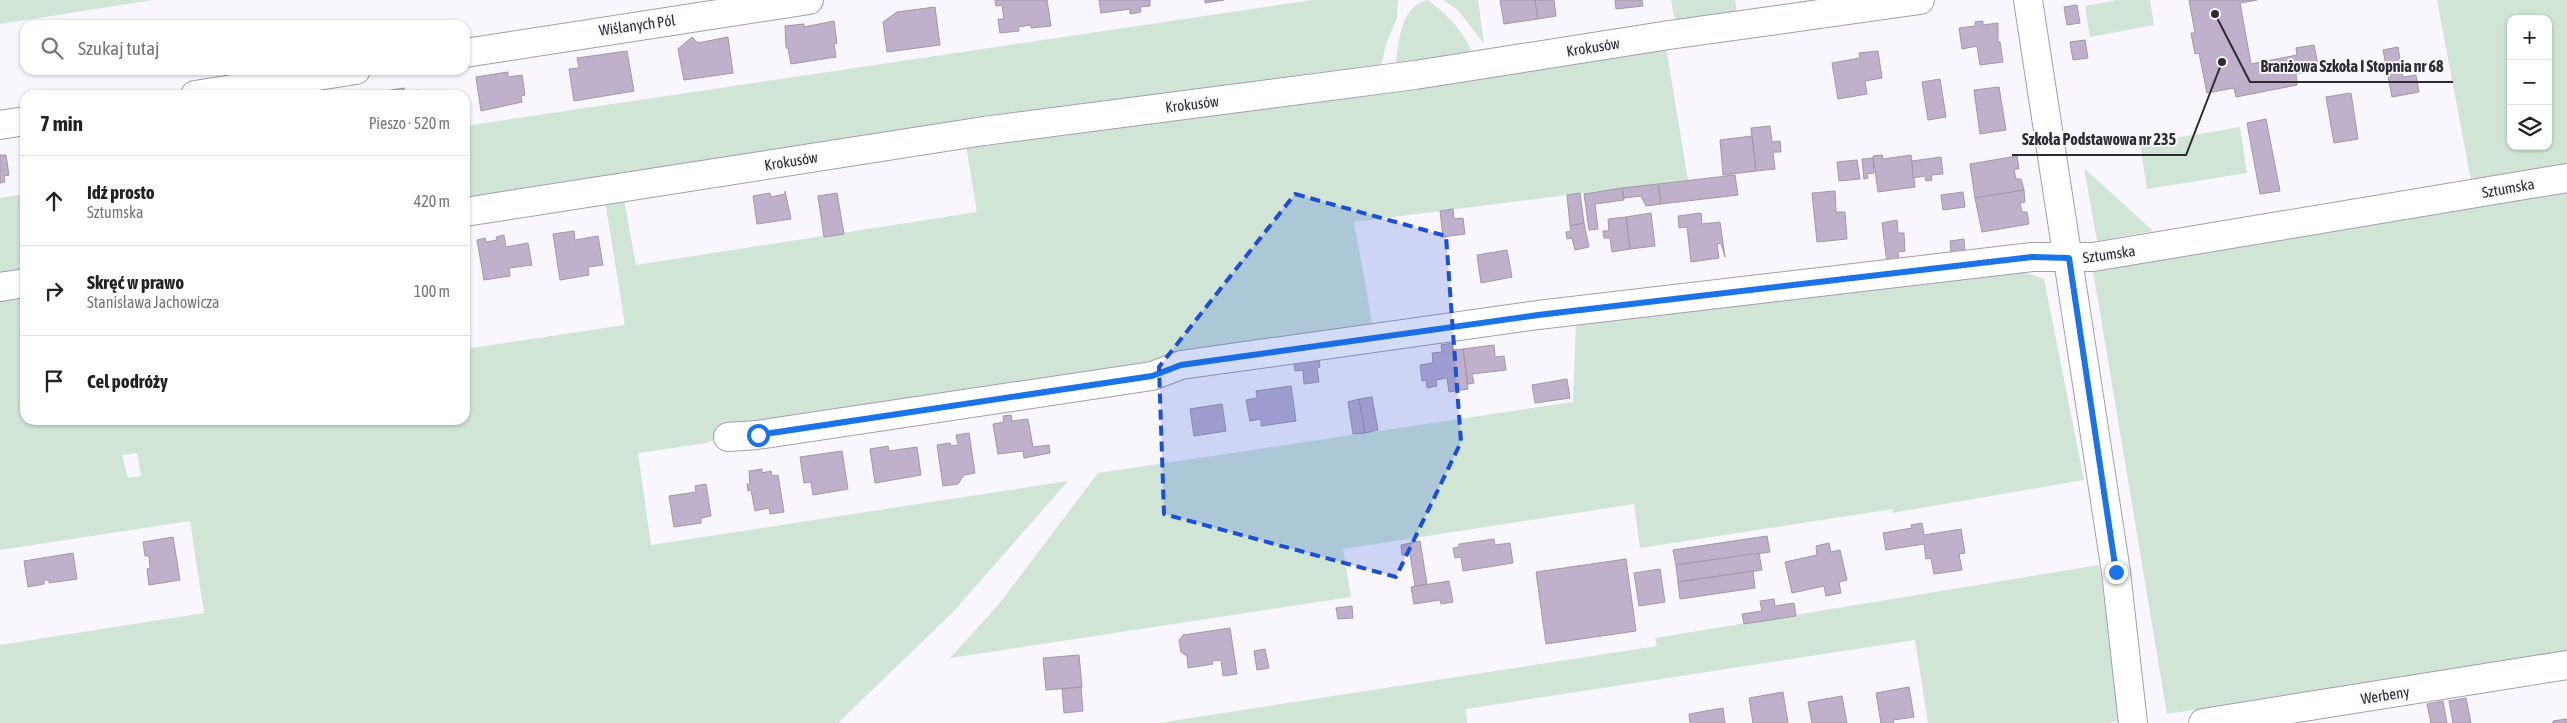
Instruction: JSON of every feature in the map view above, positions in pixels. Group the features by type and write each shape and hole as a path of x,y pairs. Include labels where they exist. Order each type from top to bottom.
{"street":[{"name":"Wiślanych Pól","path":"470,52 809,0"},
{"name":"Krokusów","path":"470,211 984,131 1415,75 1669,35 1920,0"},
{"path":"2028,0 2116,572 2133,723"},
{"path":"226,90 324,75"},
{"path":"0,125 20,122"},
{"name":"Sztumska","path":"728,437 758,435 1152,376 1181,365 1538,315 2032,257 2092,258 2567,178"},
{"path":"0,287 20,284"},
{"name":"Werbeny","path":"2203,723 2567,665"}],"highlighted area":[{"path":"1295,194 1446,236 1461,442 1396,577 1164,514 1159,367"}],"green space":[{"path":"0,0 153,0 20,20 0,24"},
{"path":"1312,0 1398,0 1397,18 1386,44 1380,71 470,204 470,125"},
{"path":"1428,0 1456,25 1466,40 1474,58 1395,69 1402,27 1406,18 1418,4"},
{"path":"1443,0 1478,0 1484,44 1458,10"},
{"path":"1671,0 1735,0 1737,14 1686,26 1674,17"},
{"path":"2117,0 2150,0 2154,25 2090,37 2085,6"},
{"path":"2437,0 2567,0 2567,166 2472,186"},
{"path":"1666,47 1688,180 1354,222 1373,327 1145,370 744,428 707,443 638,453 651,545 1068,481 953,612 838,723 0,723 0,645 204,613 190,521 0,550 0,291 20,288 20,425 470,425 470,348 625,325 605,201 624,199 636,265 977,212 966,146","holes":["137,453 141,476 128,478 122,455"]},
{"path":"2240,127 2247,173 2147,189 2140,144"},
{"path":"2084,168 2153,231 2097,241"},
{"path":"2567,189 2567,653 2167,714 2093,271"},
{"path":"20,195 20,275 0,277 0,198"},
{"path":"2015,269 2044,279 2084,480 1892,513 1893,509 1640,548 1634,504 1343,549 1351,597 950,658 999,604 1098,473 1573,402 1576,323"},
{"path":"2099,565 2122,720 2107,723 1928,723 1915,640 1466,709 1467,723 1159,723 1657,646 1655,638"}],"building":[{"path":"995,0 1047,0 1051,26 1031,28 1031,25 1018,27 1019,31 1000,33 998,19 1004,19 1002,5 996,6"},
{"path":"1099,0 1150,0 1150,6 1140,7 1141,12 1130,14 1130,9 1101,13"},
{"path":"1205,0 1224,0 1205,3"},
{"path":"1500,0 1535,0 1538,19 1504,24"},
{"path":"1535,0 1554,0 1556,16 1538,19"},
{"path":"1615,0 1642,0 1643,6 1616,9"},
{"path":"2189,0 2257,0 2240,3 2251,64 2297,55 2296,48 2314,45 2319,70 2296,74 2297,85 2236,97 2234,88 2207,93 2199,53 2195,54 2191,33 2195,33"},
{"path":"2077,5 2080,23 2067,25 2064,7"},
{"path":"935,7 940,45 887,52 883,22 897,12"},
{"path":"834,21 837,43 834,44 836,57 791,64 788,48 786,48 785,26 804,24 804,27"},
{"path":"1983,21 1983,25 1998,23 1998,42 2000,42 2003,62 1980,65 1977,46 1962,49 1959,28 1975,26 1975,22"},
{"path":"692,37 698,43 728,37 733,73 684,80 678,49"},
{"path":"2085,40 2088,58 2073,60 2070,42"},
{"path":"2398,47 2403,77 2416,75 2419,92 2392,97 2383,50"},
{"path":"627,51 634,91 574,101 569,69 579,68 577,58"},
{"path":"1878,51 1882,78 1865,81 1867,94 1838,99 1832,63 1860,58 1859,53"},
{"path":"508,72 508,77 522,75 525,95 521,96 522,102 481,111 476,77"},
{"path":"1940,79 1946,117 1928,120 1922,82"},
{"path":"1999,87 2006,130 1980,134 1974,90"},
{"path":"2351,93 2358,139 2334,143 2326,97"},
{"path":"2266,119 2280,191 2260,194 2247,123"},
{"path":"1770,126 1772,142 1780,141 1781,152 1773,152 1775,169 1756,171 1751,128"},
{"path":"1752,136 1756,171 1723,175 1720,140"},
{"path":"0,155 6,155 9,175 4,176 5,182 0,183"},
{"path":"1882,155 1883,159 1911,155 1915,187 1878,192 1873,156"},
{"path":"2017,156 2019,169 2014,169 2016,179 2021,179 2024,190 1975,198 1970,164"},
{"path":"1941,157 1943,174 1931,175 1932,180 1926,181 1925,176 1913,178 1912,161"},
{"path":"1873,158 1874,173 1867,174 1868,178 1864,179 1862,159"},
{"path":"1857,160 1860,179 1839,181 1837,162"},
{"path":"1735,175 1738,195 1661,204 1658,184"},
{"path":"1658,184 1661,204 1646,206 1641,196 1624,198 1622,188"},
{"path":"1622,188 1624,200 1595,204 1598,229 1589,230 1584,194"},
{"path":"2024,190 2025,202 2020,203 2022,212 2027,212 2029,224 1982,232 1975,198"},
{"path":"785,191 791,219 757,224 753,196 770,193 771,197 785,194"},
{"path":"1835,191 1836,212 1845,212 1847,239 1817,242 1812,193"},
{"path":"1963,192 1965,207 1943,210 1941,195"},
{"path":"837,193 844,234 824,237 818,196"},
{"path":"1580,193 1584,223 1570,226 1567,195"},
{"path":"1453,209 1454,219 1463,218 1465,234 1443,237 1440,211"},
{"path":"1651,213 1655,246 1630,249 1626,217"},
{"path":"1701,213 1702,224 1720,222 1725,257 1721,243 1717,244 1719,258 1691,262 1687,227 1679,228 1678,216"},
{"path":"1626,217 1630,249 1612,252 1610,238 1604,238 1603,231 1609,231 1608,219"},
{"path":"1897,220 1898,233 1904,233 1905,251 1898,252 1899,261 1887,263 1882,223"},
{"path":"1584,223 1589,247 1575,250 1572,238 1567,239 1566,232 1571,231 1570,226"},
{"path":"574,231 575,240 598,236 603,265 588,267 589,275 560,280 553,234"},
{"path":"504,235 506,247 528,243 532,265 509,268 510,276 484,280 477,240 485,238 486,242 497,240 496,237"},
{"path":"1964,239 1965,252 1951,254 1950,241"},
{"path":"1507,250 1512,277 1481,283 1477,255"},
{"path":"1452,343 1453,350 1463,349 1468,389 1449,392 1447,378 1436,380 1437,386 1427,388 1426,380 1422,381 1420,365 1433,363 1432,353 1442,352 1441,345"},
{"path":"1494,345 1495,357 1504,356 1506,370 1472,374 1474,383 1468,384 1463,349"},
{"path":"1318,352 1320,367 1317,368 1319,382 1304,384 1303,370 1295,371 1293,356"},
{"path":"1567,379 1570,398 1535,403 1532,385"},
{"path":"1291,386 1296,421 1261,426 1261,419 1250,421 1246,400 1257,398 1256,391"},
{"path":"1372,397 1378,430 1365,433 1359,399"},
{"path":"1359,399 1365,433 1353,434 1348,402"},
{"path":"1222,404 1226,431 1194,436 1190,409"},
{"path":"1011,415 1012,421 1028,419 1033,447 1049,445 1050,453 1024,458 1023,451 998,454 993,424 1004,422 1003,416"},
{"path":"969,433 975,473 964,475 958,484 943,486 937,445 950,443 951,446 958,445 956,435"},
{"path":"888,446 889,451 917,447 921,475 875,483 870,449"},
{"path":"842,451 848,489 813,495 811,482 804,483 800,457"},
{"path":"762,469 762,473 771,471 772,476 778,475 784,512 770,514 769,508 755,511 751,490 748,491 747,484 750,484 749,471"},
{"path":"706,484 711,516 701,518 701,523 674,527 669,496 696,492 695,486"},
{"path":"1922,523 1924,535 1961,529 1965,553 1959,554 1962,570 1934,574 1931,558 1926,559 1924,544 1886,550 1883,533 1912,528 1911,525"},
{"path":"1767,536 1770,552 1676,565 1673,550"},
{"path":"173,537 180,580 149,585 147,569 150,568 149,556 145,556 143,542"},
{"path":"1494,539 1495,545 1510,543 1513,563 1463,571 1461,557 1455,558 1453,548 1459,547 1459,544"},
{"path":"1420,541 1427,584 1415,586 1410,554 1402,555 1401,545"},
{"path":"1829,543 1831,552 1840,550 1847,580 1839,582 1841,593 1826,596 1824,586 1792,593 1785,562 1817,555 1816,546"},
{"path":"73,553 77,579 49,583 49,580 44,580 44,584 28,587 24,561"},
{"path":"1759,553 1762,570 1678,582 1676,565"},
{"path":"1626,559 1636,631 1546,644 1536,572"},
{"path":"1660,569 1665,602 1639,606 1634,573"},
{"path":"1753,571 1755,588 1680,599 1678,582"},
{"path":"1449,581 1453,602 1441,604 1440,600 1414,604 1411,587"},
{"path":"1774,599 1775,606 1794,603 1796,616 1744,624 1742,614 1762,611 1760,601"},
{"path":"1352,606 1353,618 1338,619 1336,608"},
{"path":"1230,628 1237,674 1223,676 1221,660 1212,661 1213,664 1188,668 1187,656 1181,652 1179,640 1183,635"},
{"path":"1265,649 1269,668 1257,670 1254,651"},
{"path":"1079,655 1082,687 1046,690 1043,658"},
{"path":"1081,687 1083,711 1064,713 1062,689"},
{"path":"1909,687 1914,717 1893,720 1894,723 1881,723 1876,693"},
{"path":"1783,692 1788,723 1753,723 1749,698"},
{"path":"1842,696 1847,723 1812,723 1808,702"},
{"path":"2466,698 2471,723 2453,723 2449,701"},
{"path":"2443,701 2447,723 2431,723 2427,704"},
{"path":"1723,708 1725,723 1690,723 1689,714"},
{"path":"2566,719 2567,723 2553,723 2553,721"}],"place":[{"name":"Branżowa Szkoła I Stopnia nr 68","path":"2215,14"},
{"name":"Szkoła Podstawowa nr 235","path":"2222,62"}],"route":[{"path":"758,435 1152,376 1181,365 1538,315 2032,257 2069,258 2116,572"}]}
